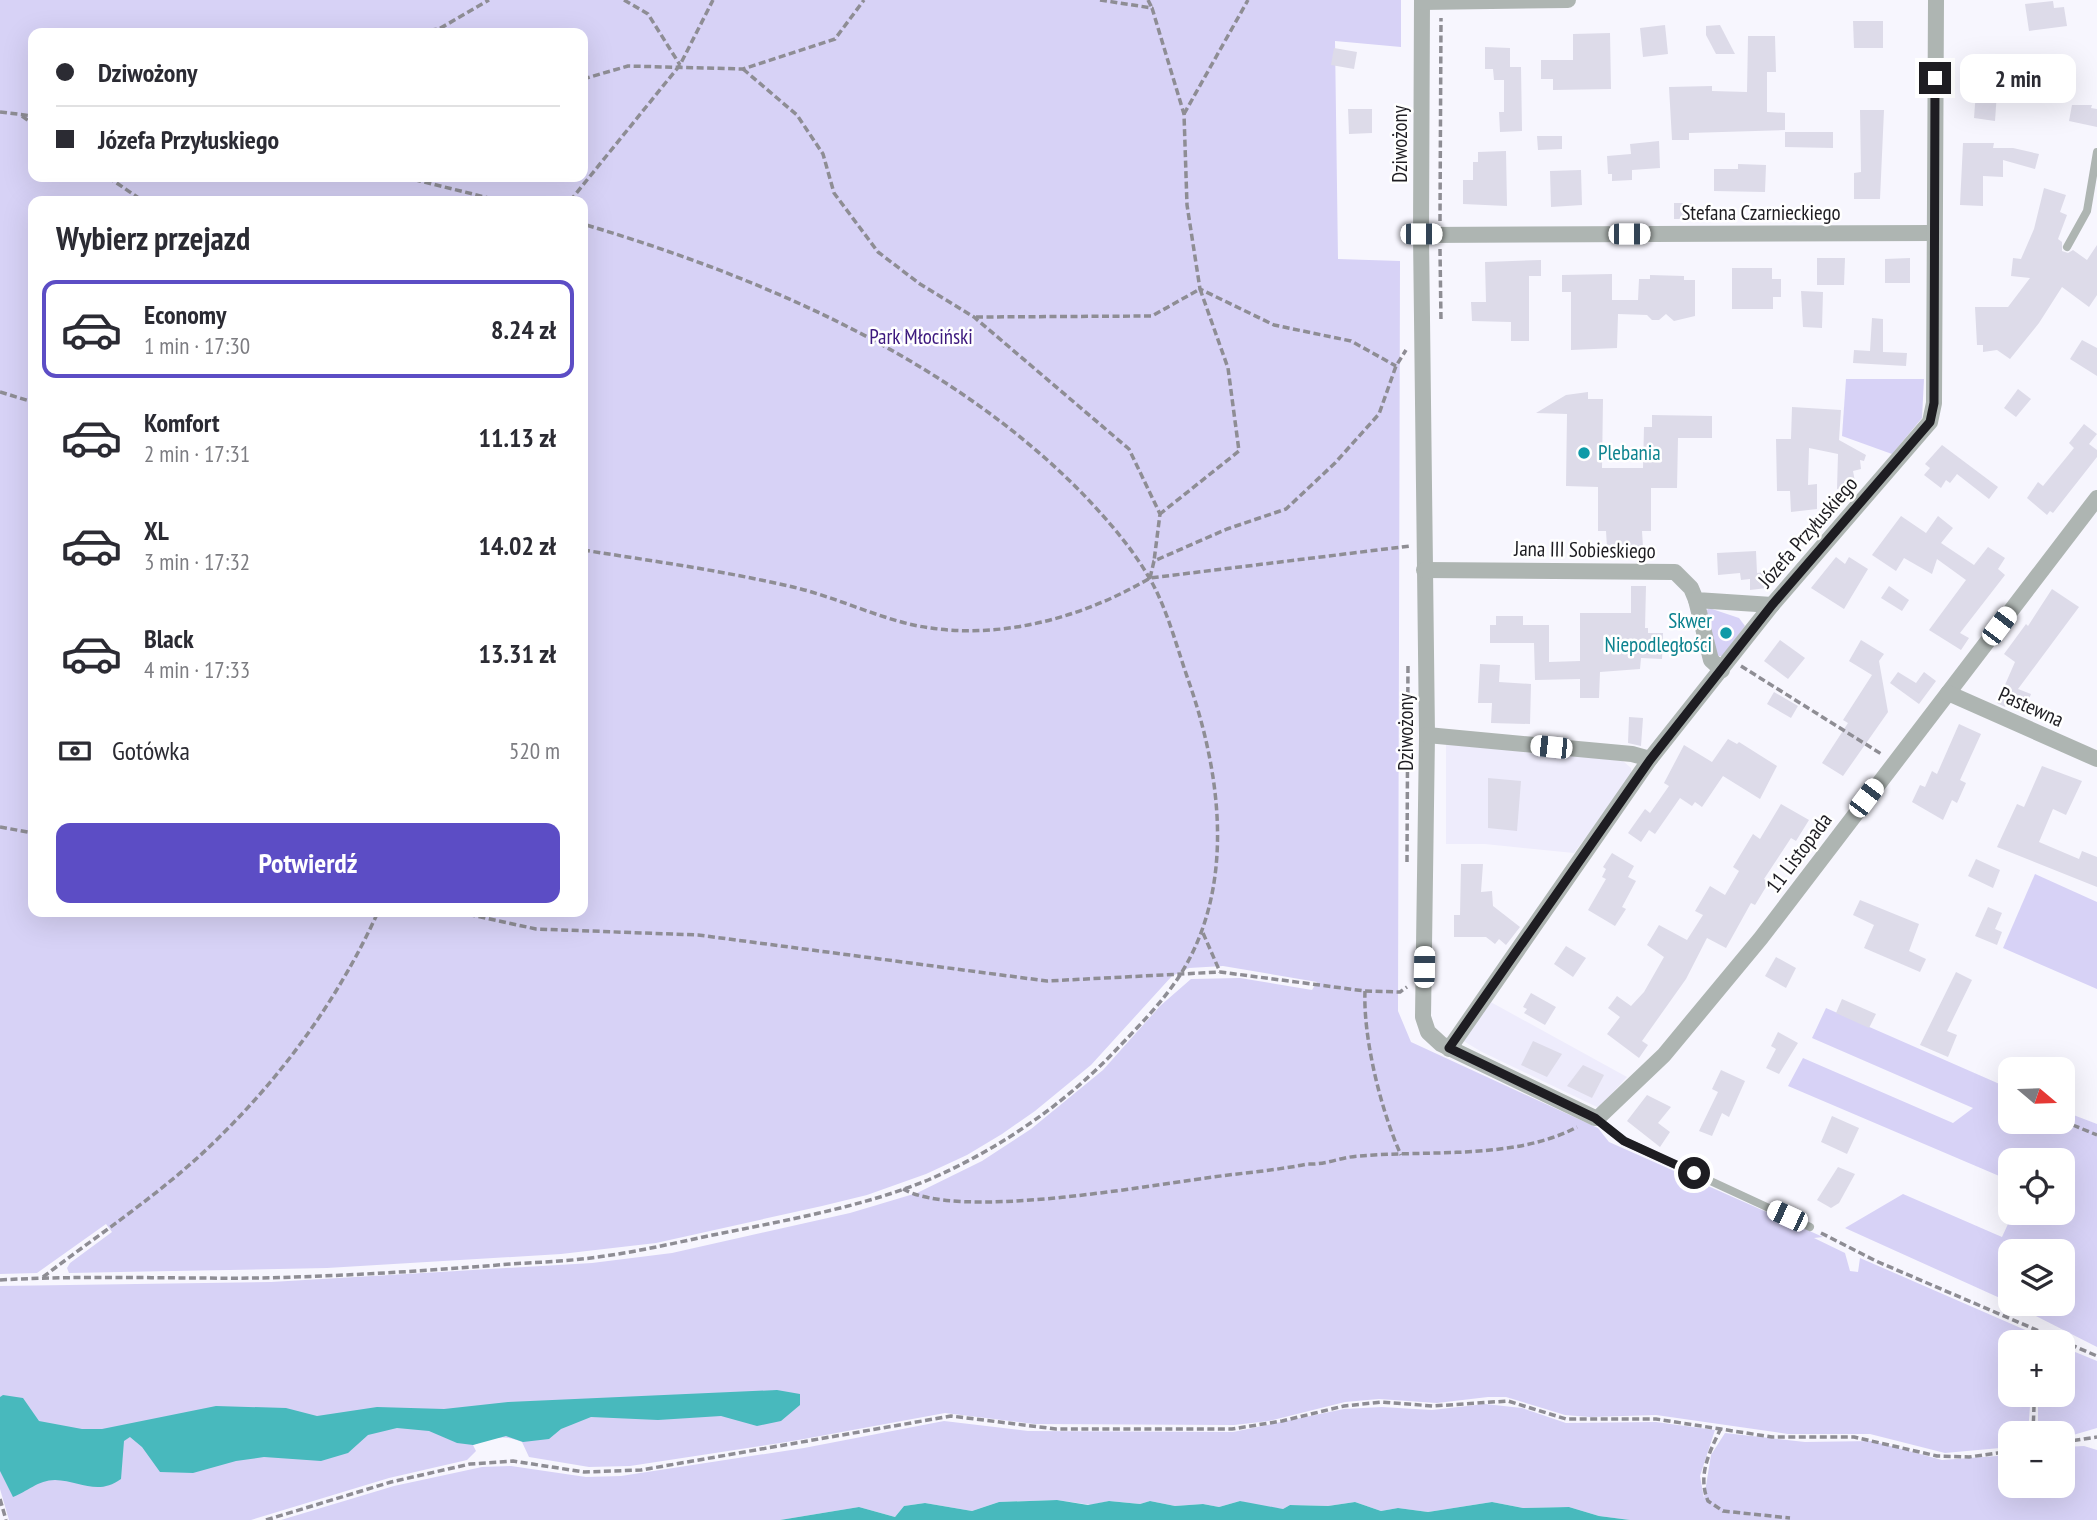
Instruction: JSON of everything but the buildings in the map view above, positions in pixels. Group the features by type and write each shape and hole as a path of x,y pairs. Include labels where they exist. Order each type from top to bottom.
{"street":[{"path":"1422,1 1568,0"},
{"name":"Józefa Przyłuskiego","path":"1449,1048 1650,760 1772,605 1930,422 1934,403 1936,0"},
{"name":"Dziwożony","path":"1422,1 1421,234 1427,735 1423,1017 1434,1039 1588,1121"},
{"name":"Stefana Czarnieckiego","path":"1421,234 1934,233"},
{"name":"11 Listopada","path":"1588,1121 1612,1105 1664,1055 1761,938 2097,498"},
{"name":"Jana III Sobieskiego","path":"1424,570 1675,572 1690,588 1696,600"},
{"path":"1726,665 1711,660 1696,600 1772,605"},
{"name":"Pastewna","path":"1948,693 2097,759"},
{"path":"1427,735 1632,754 1650,760"}],"lane":[{"path":"2067,247 2087,211 2097,152"},
{"name":"Dziwożony","path":"1588,1121 1624,1141 1810,1227"}],"path":[{"path":"441,28 489,0"},
{"path":"624,0 648,14 680,65"},
{"path":"588,179 680,65 713,0"},
{"path":"588,78 628,66 680,65 743,69 835,39 864,0"},
{"path":"1100,0 1152,8"},
{"path":"1148,0 1184,114 1187,205 1200,289 1228,368 1239,451 1160,514"},
{"path":"1184,114 1248,0"},
{"path":"743,69 797,115 823,154 834,193 878,252 920,284 974,317 1129,449 1160,514 1150,578"},
{"path":"0,112 28,115"},
{"path":"20,114 28,120"},
{"path":"115,182 136,196"},
{"path":"424,182 481,196"},
{"path":"574,196 585,182"},
{"path":"0,1280 261,1278 402,1272 605,1256 788,1220 903,1189 933,1178 1007,1139 1052,1108 1092,1075 1181,974 1202,931 1214,887 1219,838 1212,767 1197,706 1150,578 1114,528 1078,489 1010,428 868,338 770,291 648,243 588,225"},
{"path":"974,317 1152,316 1200,289"},
{"path":"1200,289 1274,325 1351,341 1395,366"},
{"path":"1154,561 1227,528 1286,509 1335,463 1379,414 1395,366 1407,347 1422,342"},
{"path":"0,392 28,400"},
{"path":"588,551 696,567 795,587 930,628 1016,629 1117,597 1150,578 1408,546 1408,559"},
{"path":"1406,872 1408,654"},
{"path":"1726,665 1894,761"},
{"path":"0,827 28,832"},
{"path":"41,1278 207,1149 270,1084 317,1023 359,954 376,917"},
{"path":"481,917 536,929 698,935 1047,981 1220,972 1365,990 1400,992 1410,983"},
{"path":"1202,931 1220,972"},
{"path":"1365,990 1367,1024 1381,1100 1401,1155"},
{"path":"903,1189 925,1199 946,1202 1014,1200 1307,1164 1329,1164 1355,1156 1514,1146 1558,1135 1588,1121"},
{"path":"2076,1126 2097,1135"},
{"path":"1810,1227 1876,1261 2097,1356"},
{"path":"266,1520 391,1482 470,1464 513,1461 584,1472 641,1470 951,1416 1056,1429 1232,1429 1282,1421 1344,1406 1381,1402 1433,1406 1488,1401 1517,1403 1566,1419 1656,1419 1772,1437 1854,1437 1937,1456 1969,1457 1998,1453"},
{"path":"1721,1427 1709,1453 1704,1474 1707,1501 1723,1511 1790,1518"},
{"path":"2075,1440 2097,1437"},
{"path":"0,1499 6,1520"}],"shaded area":[{"path":"1446,743 1623,761 1631,768 1632,775 1574,853 1485,844 1446,844"},
{"path":"1487,1000 1627,1077 1599,1108 1482,1052 1460,1039"}],"green space":[{"name":"Park Młociński","path":"0,0 1401,0 1401,47 1335,41 1338,259 1400,261 1398,1011 1411,1042 1598,1128 1609,1142 1823,1237 1814,1238 1845,1253 1850,1271 1858,1272 1860,1258 2025,1330 1998,1330 1998,1407 2030,1407 2029,1421 1998,1421 1998,1448 1945,1453 1870,1434 1788,1434 1656,1415 1565,1415 1506,1397 1437,1403 1379,1399 1345,1402 1269,1421 1234,1425 1034,1424 945,1413 793,1441 630,1466 589,1467 529,1457 522,1442 498,1438 473,1445 476,1451 467,1460 389,1478 251,1520 9,1520 0,1489 0,1286 271,1282 592,1263 672,1253 850,1213 917,1193 982,1161 1031,1129 1103,1070 1160,1006 1191,979 1240,978 1312,990 1317,982 1223,966 1189,968 1172,976 1091,1065 1035,1111 967,1155 926,1174 867,1195 822,1206 656,1243 561,1254 327,1268 69,1273 67,1268 70,1263 112,1232 106,1224 37,1273 0,1274"},
{"path":"1846,379 1924,379 1922,418 1892,454 1842,436"},
{"path":"1709,608 1739,618 1745,626 1723,656 1717,656 1706,611"},
{"path":"2035,874 2097,902 2097,989 2003,948"},
{"path":"1826,1008 1998,1083 1998,1134 2076,1134 2076,1116 2097,1124 2097,1347 2075,1336 2075,1330 2063,1330 2036,1316 2075,1316 2075,1239 1998,1239 1998,1297 1845,1228 1903,1194 2002,1237 2008,1225 2075,1225 2075,1148 1998,1148 1998,1175 1788,1086 1803,1058 1953,1123 1973,1108 1812,1038"},
{"name":"Park Młociński","path":"2075,1352 2097,1361 2097,1428 2075,1434 2075,1421 2038,1421 2038,1407 2075,1407"},
{"path":"1485,1404 1522,1408 1566,1423 1656,1422 1715,1430 1700,1476 1704,1498 1711,1455 1725,1433 1805,1442 1872,1441 1942,1460 1998,1456 1998,1498 2075,1498 2075,1446 2084,1446 2097,1450 2097,1520 1630,1520 1599,1516 1569,1507 1523,1508 1492,1502 1428,1512 1398,1508 1381,1511 1355,1502 1328,1506 1290,1505 1283,1509 1240,1501 1219,1507 1203,1504 1175,1506 1150,1501 1140,1504 1109,1501 1091,1505 1057,1500 999,1502 972,1511 925,1503 904,1506 895,1517 859,1507 780,1520 281,1520 394,1486 482,1467 511,1466 586,1477 621,1476 804,1448 944,1421 1028,1431 1233,1432 1344,1409 1382,1407 1432,1410"}],"water":[{"path":"777,1390 800,1394 800,1405 781,1421 757,1426 721,1416 658,1420 591,1417 561,1429 549,1439 523,1442 506,1436 473,1445 457,1443 429,1431 397,1428 368,1435 348,1453 321,1461 264,1457 236,1461 193,1473 160,1472 142,1447 130,1437 124,1441 121,1479 113,1484 97,1487 55,1480 38,1484 13,1497 0,1471 0,1397 3,1395 23,1398 39,1421 82,1429 102,1429 216,1406 286,1408 317,1416 377,1407 444,1409 508,1402"},
{"path":"1057,1500 1088,1505 1109,1501 1140,1504 1150,1501 1175,1506 1203,1504 1219,1507 1240,1501 1283,1509 1290,1505 1328,1506 1355,1502 1381,1511 1398,1508 1428,1512 1492,1502 1523,1508 1569,1507 1599,1516 1630,1520 780,1520 859,1507 895,1517 904,1506 925,1503 972,1511 999,1502"}],"place":[{"name":"Plebania","path":"1584,453"},
{"name":"Skwer Niepodległości","path":"1726,633"}],"route":[{"path":"1694,1173 1624,1141 1595,1118 1449,1048 1650,760 1772,605 1930,422 1934,403 1935,78"}]}
